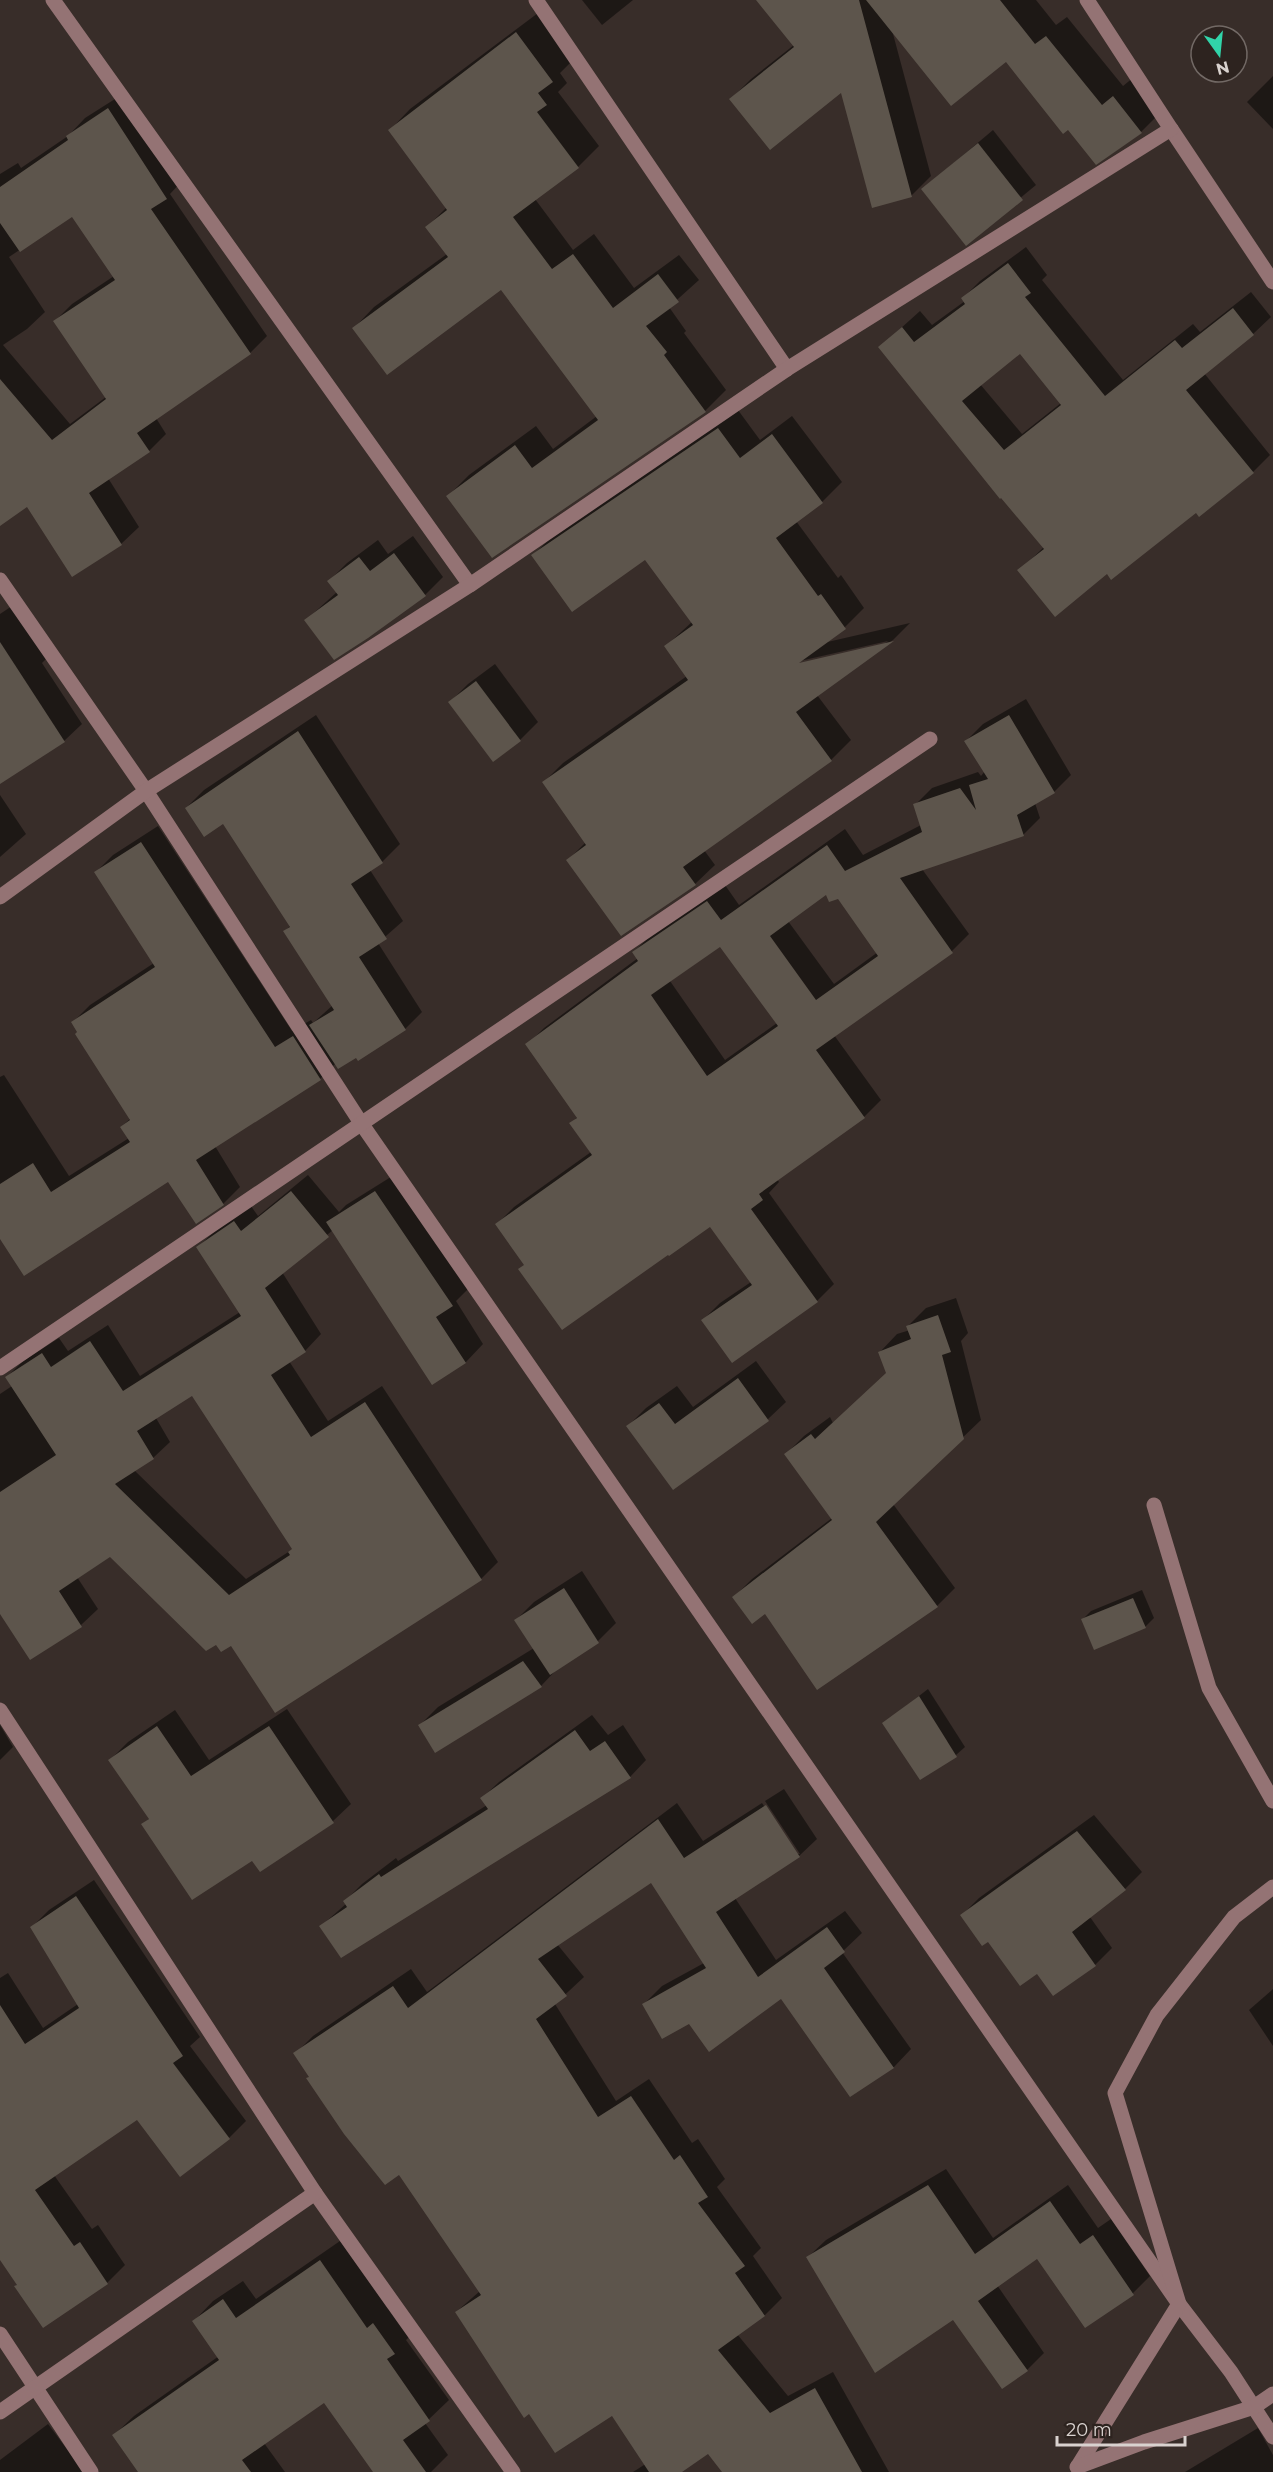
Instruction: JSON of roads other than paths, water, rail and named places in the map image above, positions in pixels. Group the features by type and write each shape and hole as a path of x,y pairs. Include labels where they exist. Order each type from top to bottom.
{"street":[{"path":"53,0 470,585"},
{"path":"536,0 788,369"},
{"path":"1087,0 1273,282"},
{"path":"0,897 146,791 470,585 788,369 1171,129"},
{"path":"0,580 146,791 362,1123 1179,2304 1231,2372 1273,2437"},
{"path":"0,1368 930,739"},
{"path":"1154,1505 1209,1688 1273,1802"},
{"path":"0,1710 315,2193 513,2472"},
{"path":"1074,2469 1179,2304 1115,2092 1164,2006 1234,1917 1273,1887"},
{"path":"0,2412 315,2193"},
{"path":"0,2334 91,2472"},
{"path":"1074,2469 1144,2442 1254,2407 1273,2394"}]}
